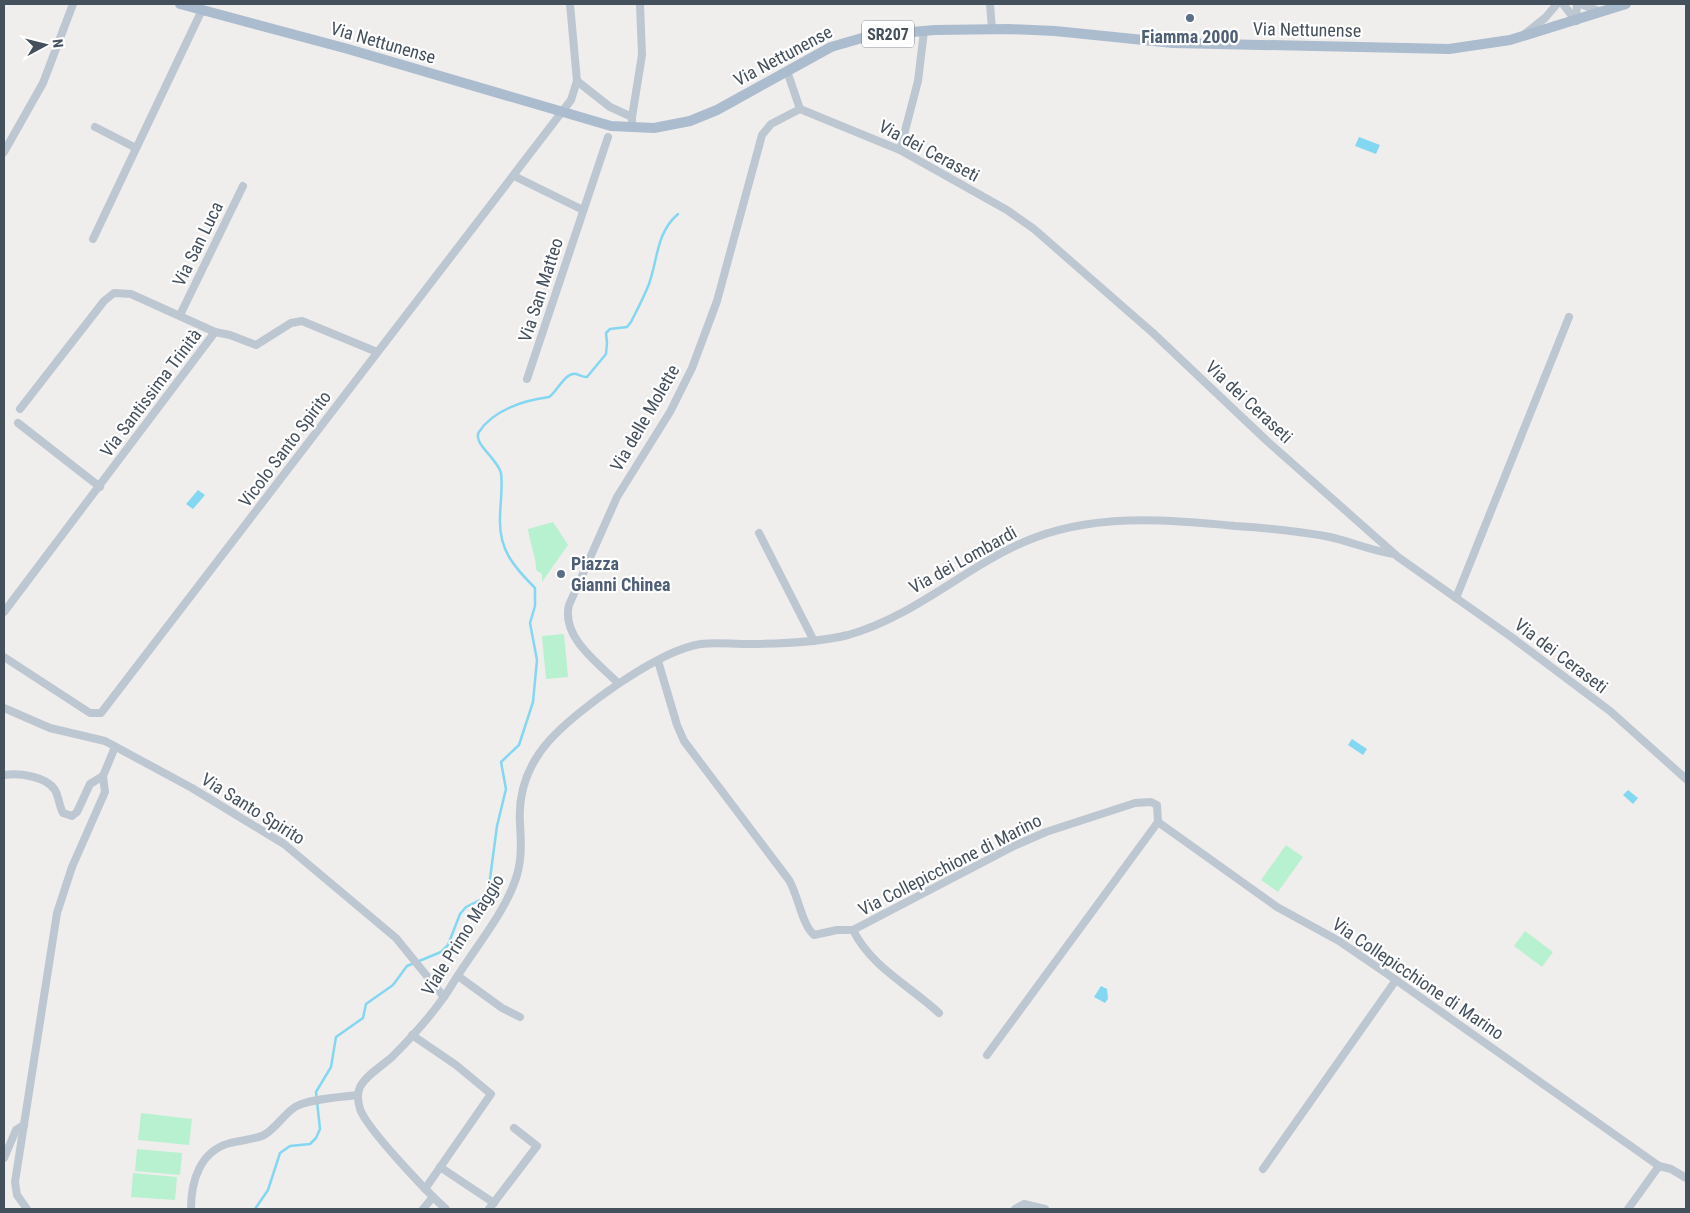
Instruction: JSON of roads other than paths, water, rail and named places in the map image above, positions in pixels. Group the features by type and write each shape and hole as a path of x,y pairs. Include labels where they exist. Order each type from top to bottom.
{"main road":[{"name":"Via Nettunense","path":"180,4 611,126 632,128 662,128 700,118 815,54 842,43 862,38 924,31 992,29 1055,31 1173,43 1409,49 1458,48 1521,37 1626,4"}],"street":[{"path":"4,152 41,88 73,4"},
{"path":"570,4 577,81 610,106 632,117"},
{"path":"632,128 642,55 640,4"},
{"path":"990,4 992,29"},
{"path":"1521,37 1545,18 1557,4"},
{"path":"1563,4 1576,21"},
{"path":"1576,21 1579,4 1602,12"},
{"path":"93,239 202,10"},
{"path":"900,150 918,82 924,31"},
{"path":"787,71 800,109"},
{"name":"Vicolo Santo Spirito","path":"4,657 90,713 101,712 514,176 572,98 577,81"},
{"name":"Via dei Ceraseti","path":"800,109 900,150 1007,210 1041,234 1154,333 1266,440 1394,554 1616,716 1686,779"},
{"name":"Via delle Molette","path":"618,684 572,633 567,622 569,605 616,497 670,412 692,368 717,301 762,135 771,124 800,109"},
{"path":"95,127 136,148"},
{"name":"Via San Matteo","path":"527,379 608,137"},
{"path":"514,176 584,210"},
{"name":"Via San Luca","path":"180,315 243,186"},
{"path":"20,409 104,301 112,294 128,293 216,332"},
{"path":"1456,598 1569,316"},
{"name":"Via Santissima Trinità","path":"4,612 216,332 256,345 291,323 302,321 378,352"},
{"path":"18,423 100,487"},
{"name":"Via dei Lombardi","path":"618,684 683,648 703,644 771,644 814,641 864,630 926,599 1016,545 1041,535 1085,525 1149,519 1245,526 1330,537 1374,551 1394,554"},
{"path":"759,533 814,641"},
{"name":"Via Collepicchione di Marino","path":"658,661 682,736 789,880 810,932 818,935 834,930 853,930 1008,849 1046,832 1143,802 1154,802 1158,806 1158,822 1277,907 1339,941 1659,1166 1671,1169 1686,1178"},
{"name":"Viale Primo Maggio","path":"358,1095 363,1083 392,1057 444,997 494,920 516,879 521,849 521,803 526,777 532,766 545,746 562,728 618,684"},
{"name":"Via Santo Spirito","path":"4,708 50,728 96,738 115,747 192,788 288,846 384,926 416,961 444,997"},
{"path":"28,1209 18,1198 15,1189 57,913 72,867 105,792 103,776 115,747"},
{"path":"4,776 26,776 50,785 56,793 63,813 70,817 77,812 90,784 103,776"},
{"path":"987,1055 1158,822"},
{"path":"853,930 861,944 879,965 939,1013"},
{"path":"458,976 498,1005 520,1017"},
{"path":"1263,1169 1396,980"},
{"path":"412,1034 456,1065 491,1094 425,1188"},
{"path":"191,1209 196,1174 208,1156 228,1143 264,1135 295,1107 317,1101 358,1095 360,1108 368,1122 432,1197 446,1209"},
{"path":"4,1158 16,1130 24,1125"},
{"path":"440,1167 492,1206 537,1146 514,1128"},
{"path":"1628,1209 1659,1166"},
{"path":"423,1209 432,1197"},
{"path":"1015,1209 1024,1204 1045,1209"}],"water":[{"path":"1359,137 1380,145 1376,154 1355,146"},
{"path":"198,490 205,495 193,509 186,504"},
{"path":"1352,739 1367,749 1363,755 1348,745"},
{"path":"1628,790 1638,798 1633,804 1623,795"},
{"path":"1101,986 1107,989 1108,999 1105,1003 1094,997"}],"waterway":[{"path":"255,1209 268,1190 280,1153 290,1146 310,1144 316,1138 320,1129 316,1092 331,1067 336,1037 363,1018 366,1004 393,985 407,966 441,952 448,945 460,914 466,907 480,900 486,894 489,886 497,826 506,789 501,762 519,745 533,702 537,660 530,623 535,606 535,588 514,565 505,549 500,530 501,473 479,441 479,432 492,418 510,407 549,397 568,376 576,374 587,377 606,354 606,333 610,329 627,327 631,322 649,284 665,229 678,214"}],"place":[{"name":"Fiamma 2000","path":"1190,18"},
{"name":"Piazza Gianni Chinea","path":"561,574"}]}
